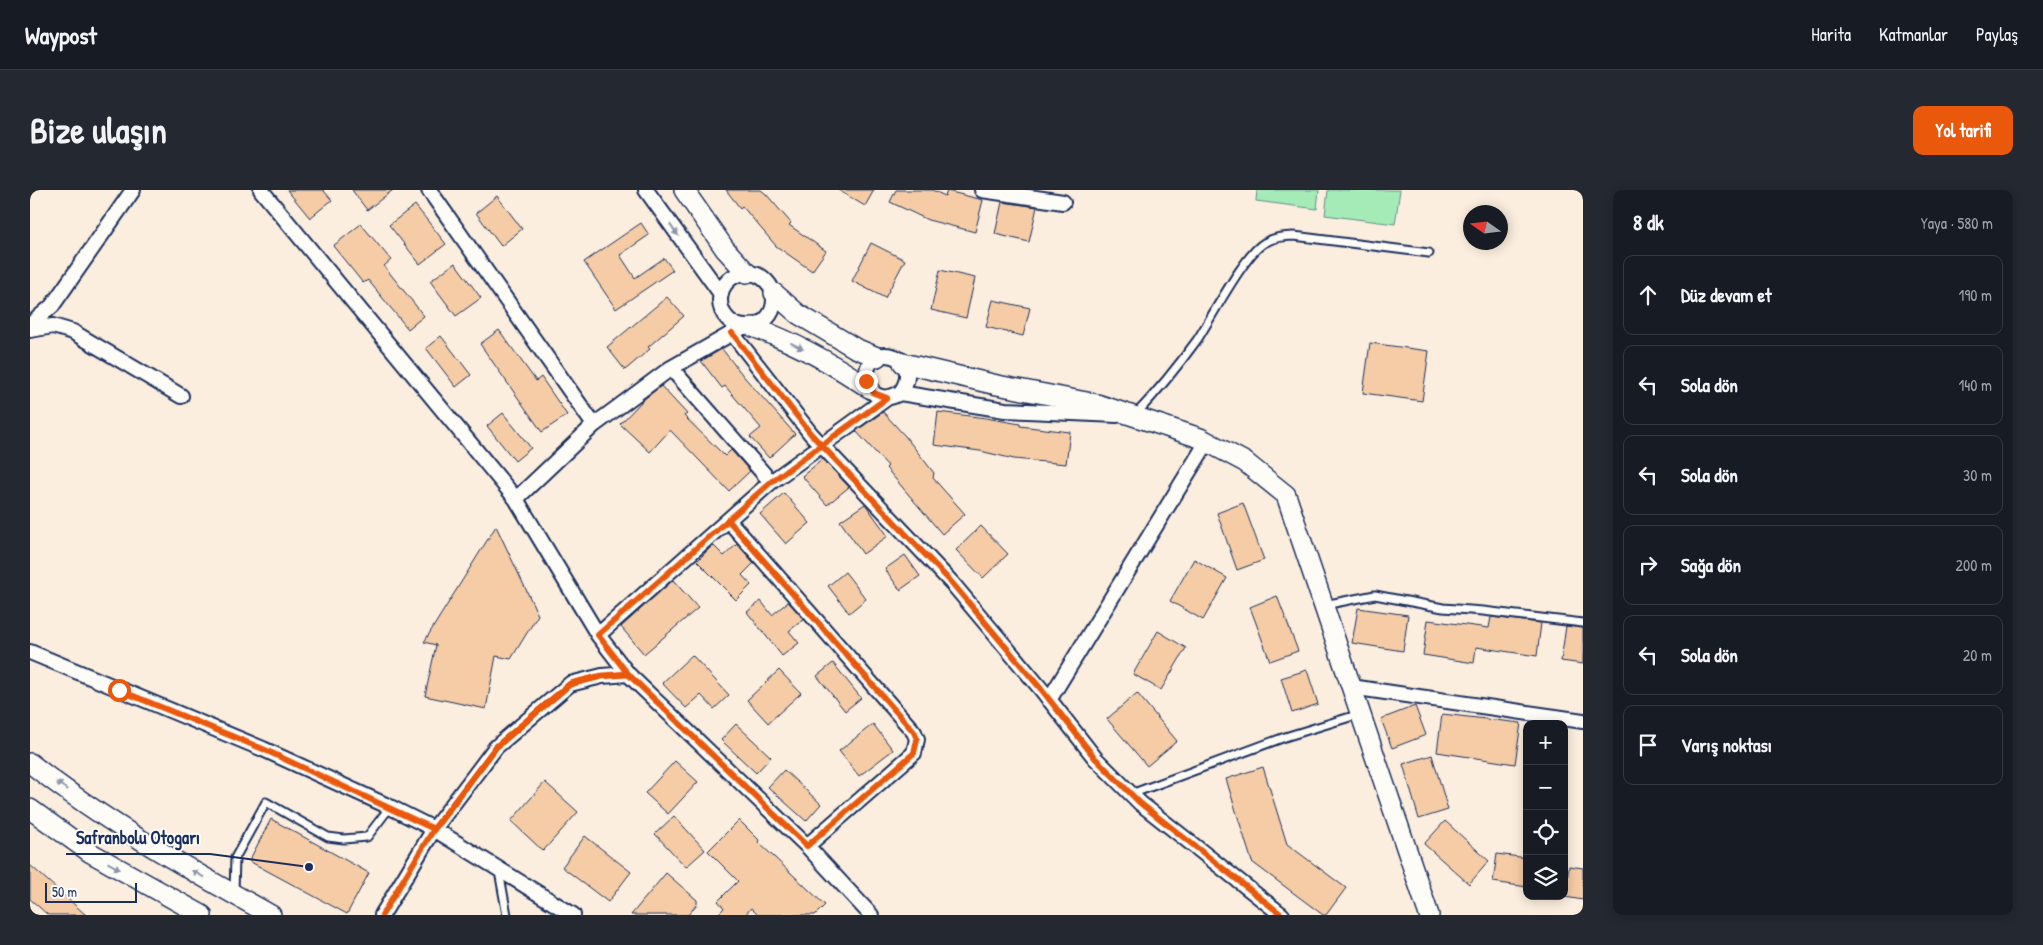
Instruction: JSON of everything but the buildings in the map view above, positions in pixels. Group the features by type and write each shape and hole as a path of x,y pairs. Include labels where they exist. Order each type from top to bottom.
{"main road":[{"path":"684,190 726,249 747,273"},
{"path":"774,292 798,314 855,348 877,357"},
{"path":"743,329 780,337 840,368 869,388"},
{"path":"903,362 997,385 1097,404 1200,438 1245,462 1286,495 1429,915"},
{"path":"30,763 122,828 188,869 271,915"},
{"path":"30,809 91,853 202,915"}],"street":[{"path":"30,325 52,306 133,190"},
{"path":"261,190 516,499 598,635 628,674 807,846 871,915"},
{"path":"429,190 594,425"},
{"path":"646,190 721,294"},
{"path":"982,190 1063,202"},
{"path":"516,499 594,425 671,368 743,329 761,324 768,318 775,302 774,292 770,284 763,278 747,273 730,279 721,294 720,303 728,319 743,329 811,434 952,583 1050,700 1095,758 1131,794 1282,915"},
{"path":"30,330 53,326 73,332 181,396"},
{"path":"598,635 771,482 822,445 893,395 904,388 908,375 903,362 891,356 877,357 868,367 866,381 869,388 880,397 893,395 1005,410 1134,416"},
{"path":"671,368 771,482"},
{"path":"1050,700 1207,442"},
{"path":"728,520 914,732 917,739 914,753 807,846"},
{"path":"30,652 263,749 390,807 434,829 573,915"},
{"path":"382,915 434,829 496,747 570,684 602,676 628,674"},
{"path":"1351,686 1583,721"}],"lane":[{"path":"1134,416 1156,393 1191,347 1250,257 1263,243 1278,237 1294,236 1429,253"},
{"path":"1323,605 1375,595 1443,608 1583,623"},
{"path":"1131,794 1285,737 1361,714"},
{"path":"234,894 235,858 266,802 328,837 344,839 367,837 390,807"},
{"path":"499,869 507,915"}],"green space":[{"path":"1257,190 1319,190 1317,209 1256,201"},
{"path":"1328,190 1400,190 1395,224 1325,215"}],"cycle path":[{"path":"732,333 811,434 952,583 1041,689 1095,758 1140,803 1282,915"},
{"path":"382,915 434,829 496,747 570,684 602,676 628,674 807,846 914,753 917,739 914,732 728,520"}],"place":[{"name":"Safranbolu Otogarı","path":"309,867"}],"route":[{"path":"119,690 263,749 434,829 496,747 570,684 602,676 628,674 598,635 771,482 887,398 880,397 874,393 866,381"}]}
